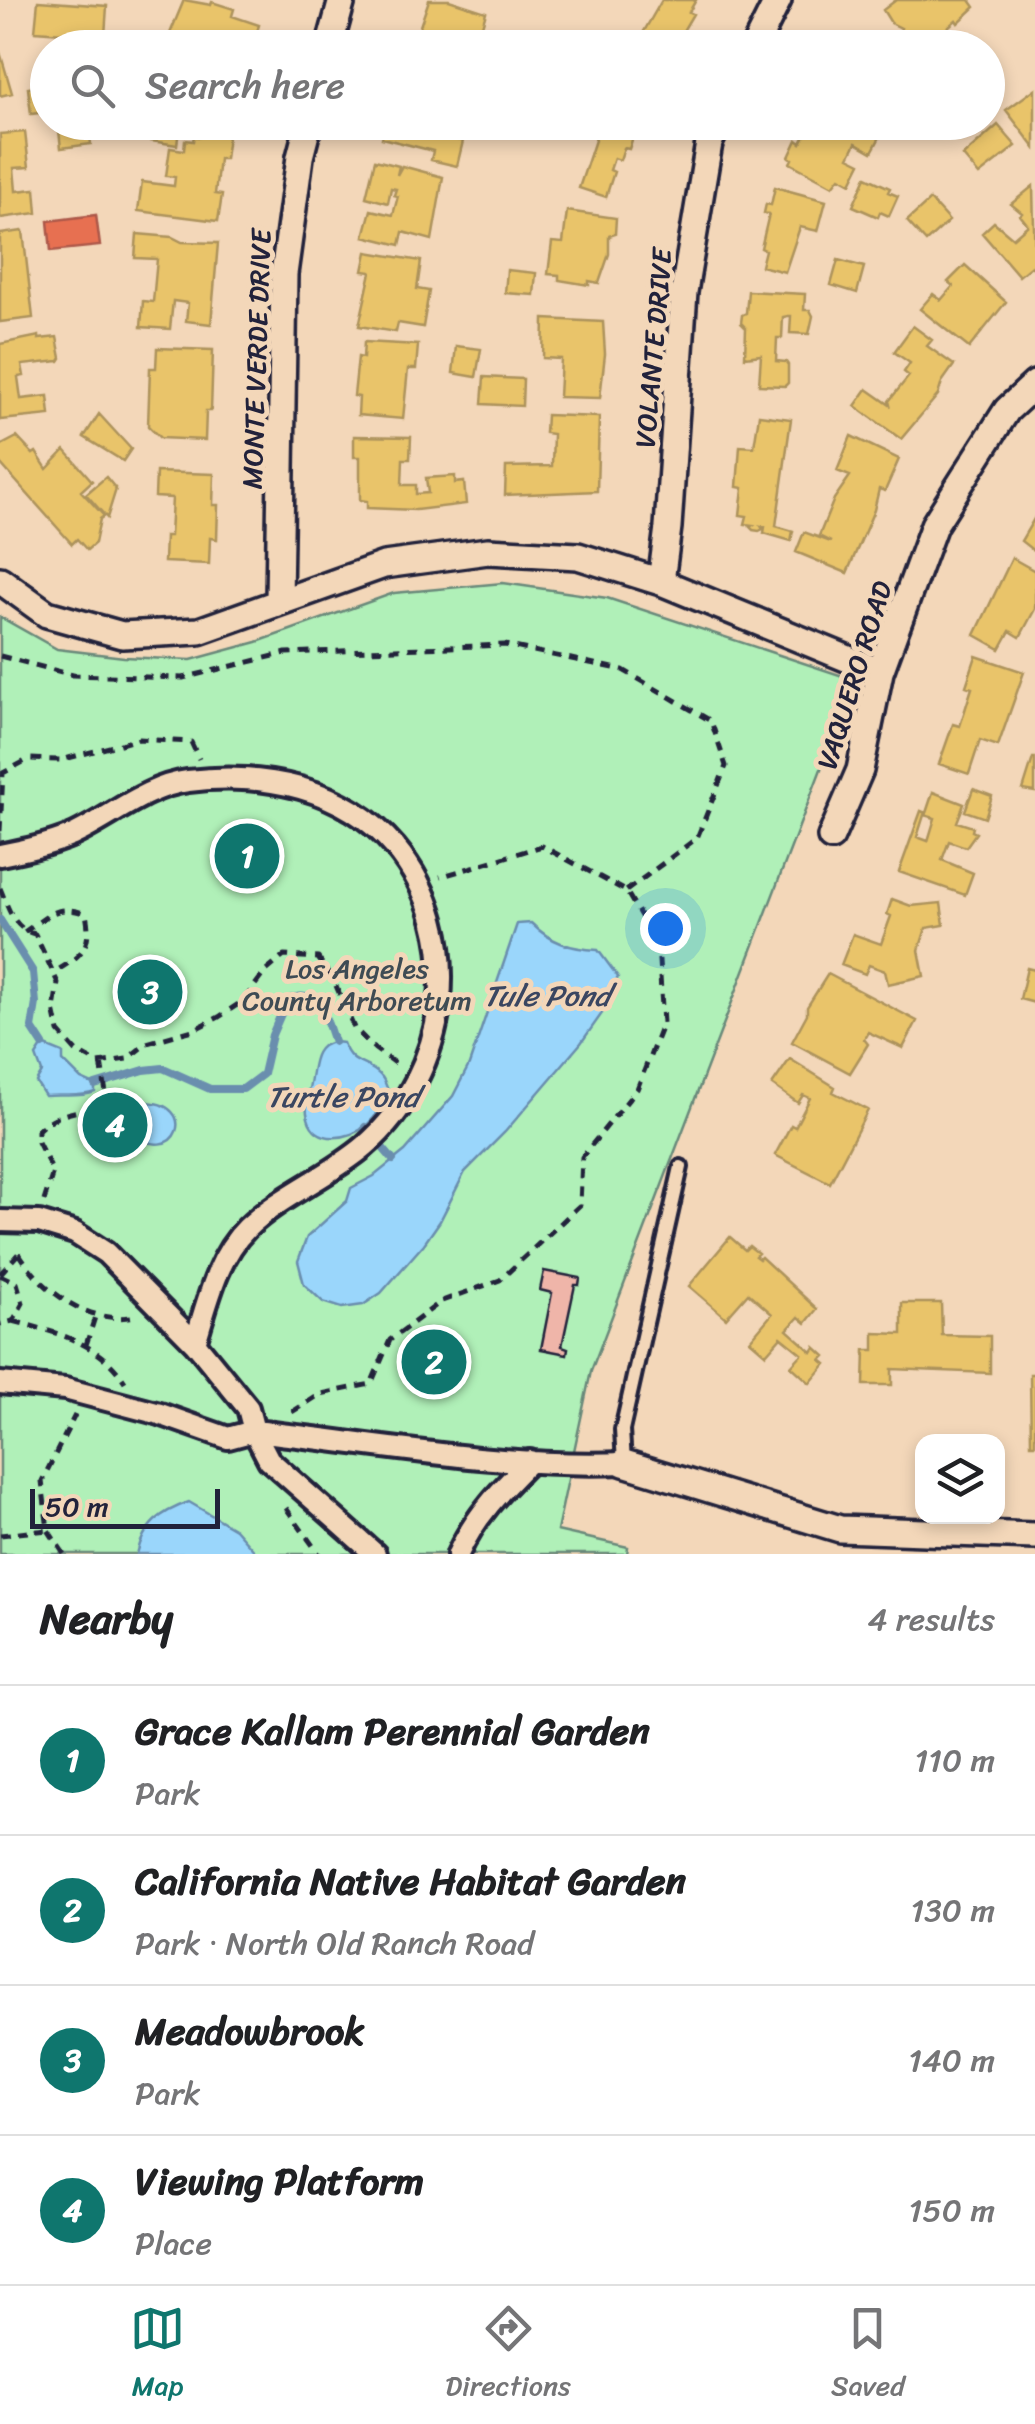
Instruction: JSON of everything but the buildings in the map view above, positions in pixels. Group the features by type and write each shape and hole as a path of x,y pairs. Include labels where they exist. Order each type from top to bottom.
{"street":[{"path":"334,30 342,0"},
{"path":"763,30 778,0"},
{"name":"MONTE VERDE DRIVE","path":"279,600 284,274 304,140"},
{"name":"VOLANTE DRIVE","path":"660,582 668,527 684,292 710,140"},
{"name":"VAQUERO ROAD","path":"830,837 860,770 880,672 934,525 1007,410 1035,384"},
{"path":"0,580 46,614 122,636 200,631 384,565 488,550 578,556 660,582 880,672"},
{"path":"0,854 33,849 75,834 112,812 183,781 286,783 336,800 378,827 407,862 418,883 439,938 442,979 432,1049 418,1082 398,1114 364,1147 248,1228 224,1258 195,1344"},
{"path":"0,1221 36,1222 75,1233 106,1254 195,1344 248,1408 254,1431 269,1460 375,1554"},
{"path":"0,1382 65,1389 160,1414 228,1438 254,1431 571,1465 624,1463 840,1530 1035,1536"},
{"path":"458,1554 468,1531 492,1498 530,1461"}],"lane":[{"path":"624,1463 622,1430 681,1167"}],"path":[{"path":"0,656 73,675 182,678 286,653 505,645 623,670 711,721 726,766 697,838 626,891"},
{"path":"0,831 3,773 29,759 60,760 139,739 191,742 208,780"},
{"path":"371,1384 390,1340 442,1301 500,1280 580,1205 582,1157 637,1089 663,1022 658,945 626,891 542,846 418,883"},
{"path":"0,888 14,920 24,932 35,934 58,984 54,1010 58,1032 76,1051 101,1062 127,1059 148,1043 193,1030 220,1016 243,1001 264,972 284,956 302,955 318,958 334,981 354,1028 418,1082"},
{"path":"24,932 54,911 69,908 86,914 90,936 84,949 53,973"},
{"path":"36,1222 53,1172 38,1142 38,1130 70,1111 103,1106 106,1093 101,1062"},
{"path":"0,1324 20,1313 22,1293 17,1284 0,1274 19,1252 33,1274 51,1290 96,1314 119,1319 159,1306"},
{"path":"86,1344 96,1314"},
{"path":"12,1320 86,1344 113,1364 130,1394"},
{"path":"64,1554 48,1530 42,1480 87,1395"},
{"path":"0,1535 48,1530"}],"green space":[{"name":"Los Angeles County Arboretum","path":"503,583 607,598 855,680 591,1371 557,1531 628,1547 627,1554 0,1554 0,617 57,649 191,660 257,642 394,593"}],"water":[{"name":"Tule Pond","path":"531,923 562,943 598,950 618,977 603,1012 505,1132 465,1172 440,1221 381,1293 363,1305 342,1308 323,1302 304,1284 298,1261 307,1237 347,1201 351,1188 374,1176 405,1151 453,1096 469,1065 517,924"},
{"name":"Turtle Pond","path":"334,1042 343,1043 355,1060 376,1071 389,1092 367,1125 352,1134 334,1137 312,1127 306,1108 316,1055"},
{"path":"43,1045 63,1053 63,1061 81,1079 95,1085 95,1092 45,1096 36,1082 42,1072 36,1056"},
{"path":"142,1102 161,1105 172,1112 177,1122 170,1140 160,1144 146,1141 129,1131 127,1112"},
{"path":"189,1502 235,1529 257,1554 137,1554 155,1520"}],"waterway":[{"path":"0,920 33,972 36,1003 32,1028 43,1045"},
{"path":"95,1085 163,1068 210,1089 243,1089 263,1074 272,1035 287,1000 298,997 307,997 320,1006 334,1042"},
{"path":"365,1127 393,1160"}],"place":[{"name":"Grace Kallam Perennial Garden","path":"247,856"},
{"name":"Meadowbrook","path":"150,992"},
{"name":"Viewing Platform","path":"115,1125"},
{"name":"California Native Habitat Garden","path":"434,1362"}]}
